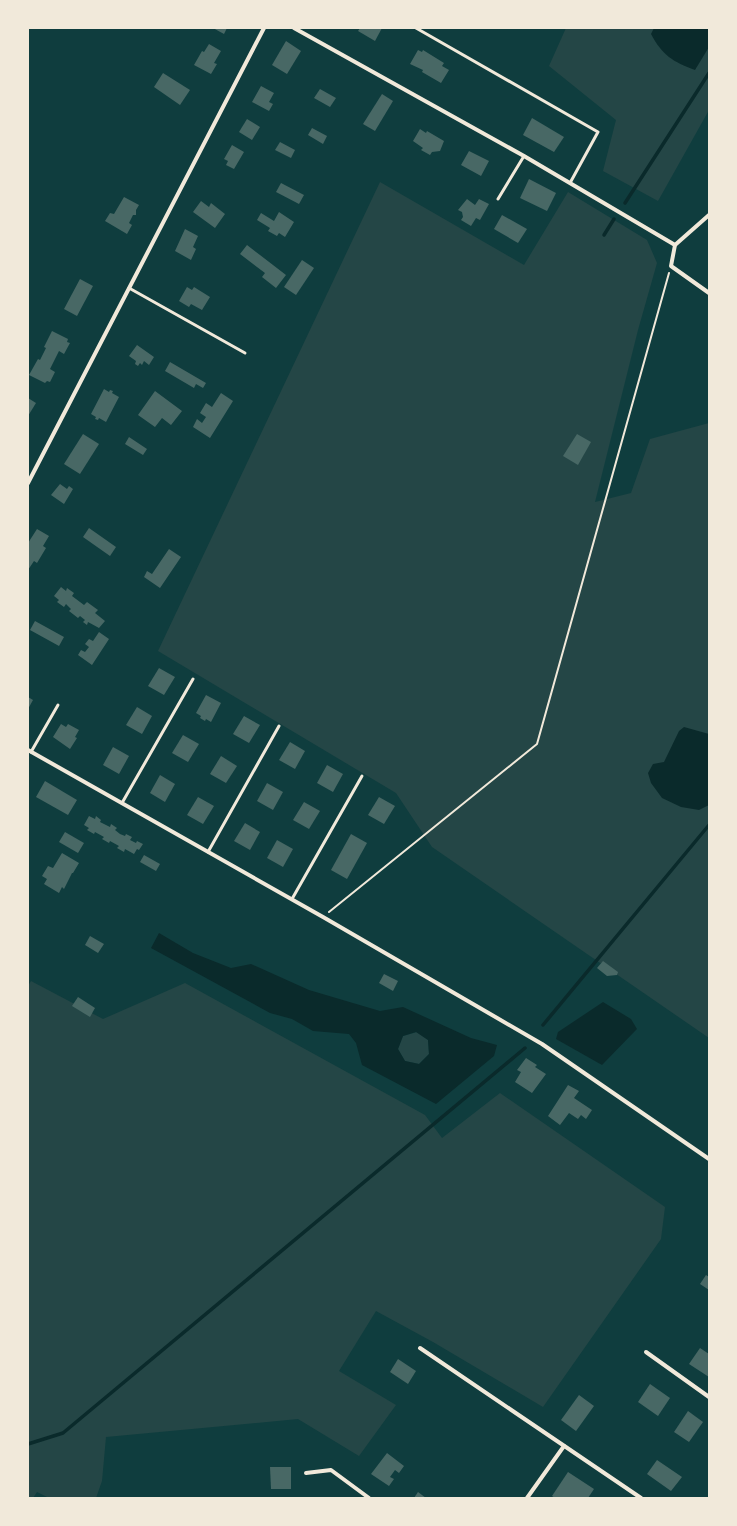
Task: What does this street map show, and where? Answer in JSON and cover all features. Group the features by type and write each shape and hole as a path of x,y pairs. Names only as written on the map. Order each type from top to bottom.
{"street":[{"path":"28,483 264,28"},
{"path":"294,28 524,156 675,245"},
{"path":"709,215 675,245 671,266 709,293"},
{"path":"30,751 292,899 542,1044 709,1159"},
{"path":"420,1348 641,1498"},
{"path":"646,1352 709,1396"},
{"path":"527,1498 564,1446"},
{"path":"306,1473 330,1470 369,1498"}],"lane":[{"path":"416,28 598,132 570,183"},
{"path":"498,200 524,156"},
{"path":"128,288 245,353"},
{"path":"122,803 193,679"},
{"path":"30,751 58,705"},
{"path":"208,852 279,726"},
{"path":"292,899 362,776"}],"path":[{"path":"323,917 537,744 671,266"}],"shaded area":[{"path":"566,28 709,28 709,110 658,201 603,171 616,120 549,66"},
{"path":"654,28 709,28 709,47 695,70 674,61 664,53 651,34"},
{"path":"380,182 524,265 568,192 647,240 657,263 638,330 595,502 631,493 650,439 709,423 709,1038 432,847 396,793 158,651"},
{"path":"684,727 709,734 709,805 699,810 681,807 662,798 651,783 648,773 653,764 664,762 679,731"},
{"path":"159,933 193,953 231,968 251,964 309,990 380,1011 403,1007 471,1038 497,1045 494,1056 436,1104 362,1065 356,1043 349,1034 313,1031 292,1019 270,1013 151,948","holes":["416,1032 428,1040 429,1054 419,1064 405,1061 398,1049 403,1036"]},
{"path":"31,981 103,1019 185,983 425,1115 442,1138 500,1093 665,1207 661,1239 543,1407 433,1342 376,1311 339,1371 396,1405 359,1456 298,1419 106,1437 102,1481 96,1498 49,1498 37,1492 33,1498 28,1498 28,986"},
{"path":"603,1002 631,1019 637,1029 602,1065 556,1039 558,1032"},
{"path":"417,1032 428,1040 429,1054 419,1064 405,1061 398,1049 403,1036"}],"building":[{"path":"213,28 227,28 224,34"},
{"path":"360,28 382,28 375,41 358,31"},
{"path":"286,41 301,51 287,74 272,65"},
{"path":"209,44 221,51 214,63 217,64 211,74 194,65 202,51 204,52"},
{"path":"418,50 422,52 423,50 444,63 442,66 449,70 441,83 422,72 423,70 410,64"},
{"path":"163,73 190,90 180,105 154,87"},
{"path":"261,86 274,93 269,102 273,104 269,111 252,102"},
{"path":"320,89 336,98 330,107 314,98"},
{"path":"382,94 393,101 375,131 363,124"},
{"path":"532,118 564,137 554,152 523,135"},
{"path":"247,119 260,127 252,140 239,132"},
{"path":"312,128 327,136 323,144 308,135"},
{"path":"420,129 426,133 427,131 444,141 440,151 432,152 430,155 421,150 423,148 413,141"},
{"path":"280,142 295,150 291,158 275,150"},
{"path":"232,145 244,152 234,169 226,165 228,161 224,159"},
{"path":"469,151 489,161 481,176 461,165"},
{"path":"529,179 556,193 547,211 520,198"},
{"path":"281,183 304,195 299,204 276,192"},
{"path":"124,197 139,205 136,210 136,215 133,215 129,223 132,225 127,234 105,221 110,213 114,214"},
{"path":"467,199 475,205 479,199 489,204 480,220 476,218 471,226 461,220 463,217 462,212 458,210"},
{"path":"201,201 209,207 211,203 225,214 215,228 193,212"},
{"path":"279,212 294,222 285,237 279,233 277,236 268,231 270,228 257,220 261,213 274,221"},
{"path":"502,215 527,229 518,243 494,229"},
{"path":"185,229 198,236 193,247 196,249 191,260 175,251"},
{"path":"247,245 286,275 276,288 262,277 265,273 240,254"},
{"path":"302,260 314,268 296,295 284,287"},
{"path":"80,279 93,286 77,316 64,309"},
{"path":"187,287 192,290 194,287 210,297 202,310 191,304 189,307 179,301"},
{"path":"52,331 68,339 67,342 70,343 64,354 59,351 50,369 55,372 50,382 47,381 45,383 29,375 38,359 40,360 46,348 44,347"},
{"path":"137,345 154,357 149,365 144,361 142,365 140,363 138,366 135,364 136,361 129,356"},
{"path":"170,362 206,383 203,388 196,384 194,388 165,371"},
{"path":"104,389 109,392 110,390 113,391 112,393 119,397 106,422 99,418 98,420 95,419 96,417 91,414"},
{"path":"155,391 182,411 171,425 162,418 155,427 138,415"},
{"path":"221,393 233,401 210,438 193,427 197,419 202,423 206,417 200,413 206,403 212,407"},
{"path":"28,398 36,403 28,416"},
{"path":"83,434 99,444 80,474 64,464"},
{"path":"577,434 591,442 578,465 563,456"},
{"path":"129,437 147,449 143,455 125,444"},
{"path":"60,484 67,489 69,486 73,489 64,504 51,495"},
{"path":"89,528 116,547 110,556 83,537"},
{"path":"37,529 49,536 43,546 46,548 37,563 34,561 28,570 28,543"},
{"path":"169,549 181,557 160,588 144,577 147,571 152,574"},
{"path":"61,587 66,591 67,588 74,593 72,596 84,605 87,602 98,610 95,613 105,621 99,628 88,622 87,625 83,622 85,620 80,616 78,618 69,611 71,609 66,604 64,607 57,602 59,600 54,596"},
{"path":"35,621 64,637 59,646 30,630"},
{"path":"99,632 109,639 92,665 78,655 81,650 85,652 89,647 85,644 89,639 93,641"},
{"path":"159,668 175,677 164,695 148,686"},
{"path":"206,695 221,703 211,722 200,718 201,716 196,713"},
{"path":"28,697 33,700 28,709"},
{"path":"137,707 152,716 142,734 126,725"},
{"path":"244,716 260,725 249,743 233,734"},
{"path":"61,724 66,727 68,724 79,730 75,737 77,738 70,749 53,737"},
{"path":"183,735 199,744 188,762 172,753"},
{"path":"290,742 305,751 295,769 279,760"},
{"path":"113,747 129,756 119,774 103,765"},
{"path":"221,756 237,766 226,783 210,774"},
{"path":"327,765 343,774 333,792 317,783"},
{"path":"160,775 175,784 165,802 150,793"},
{"path":"45,781 77,800 68,815 36,797"},
{"path":"267,783 283,792 273,810 257,801"},
{"path":"198,797 214,806 203,824 187,815"},
{"path":"379,797 395,806 384,824 368,815"},
{"path":"304,802 320,811 309,829 293,820"},
{"path":"89,816 95,819 96,816 101,820 100,822 110,827 111,824 117,828 115,830 120,834 125,836 126,834 132,837 130,840 143,844 134,854 125,849 124,852 117,848 119,846 102,839 104,837 87,830 89,828 84,825"},
{"path":"245,823 260,832 250,850 234,841"},
{"path":"65,832 84,843 78,853 59,842"},
{"path":"351,834 367,843 347,879 331,870"},
{"path":"277,840 293,849 283,867 267,858"},
{"path":"62,853 79,863 64,889 62,887 59,893 44,884 47,879 42,876 48,866 53,868"},
{"path":"144,855 160,864 156,871 140,862"},
{"path":"90,936 104,944 98,953 85,945"},
{"path":"603,961 618,972 617,975 607,976 597,968"},
{"path":"384,974 398,981 393,991 379,983"},
{"path":"78,997 95,1008 90,1017 72,1006"},
{"path":"526,1058 537,1065 535,1067 546,1074 532,1093 515,1082 521,1072 517,1070"},
{"path":"568,1085 579,1091 574,1098 592,1110 586,1119 581,1115 578,1119 569,1113 560,1125 548,1116"},
{"path":"706,1275 709,1277 709,1290 700,1284"},
{"path":"700,1348 709,1354 709,1377 689,1364"},
{"path":"398,1359 416,1371 408,1384 390,1372"},
{"path":"650,1384 670,1398 658,1416 638,1402"},
{"path":"579,1395 594,1406 576,1431 561,1420"},
{"path":"688,1411 703,1422 689,1442 674,1432"},
{"path":"387,1453 404,1466 399,1473 395,1470 390,1477 394,1479 389,1486 371,1474"},
{"path":"657,1460 682,1477 671,1491 647,1474"},
{"path":"270,1467 291,1467 291,1489 271,1489"},
{"path":"568,1472 594,1489 588,1498 555,1498 552,1496"},
{"path":"418,1492 426,1498 414,1498"}],"waterway":[{"path":"625,203 709,73"},
{"path":"604,235 614,219"},
{"path":"543,1025 709,825"},
{"path":"28,1444 63,1433 525,1048"}]}
